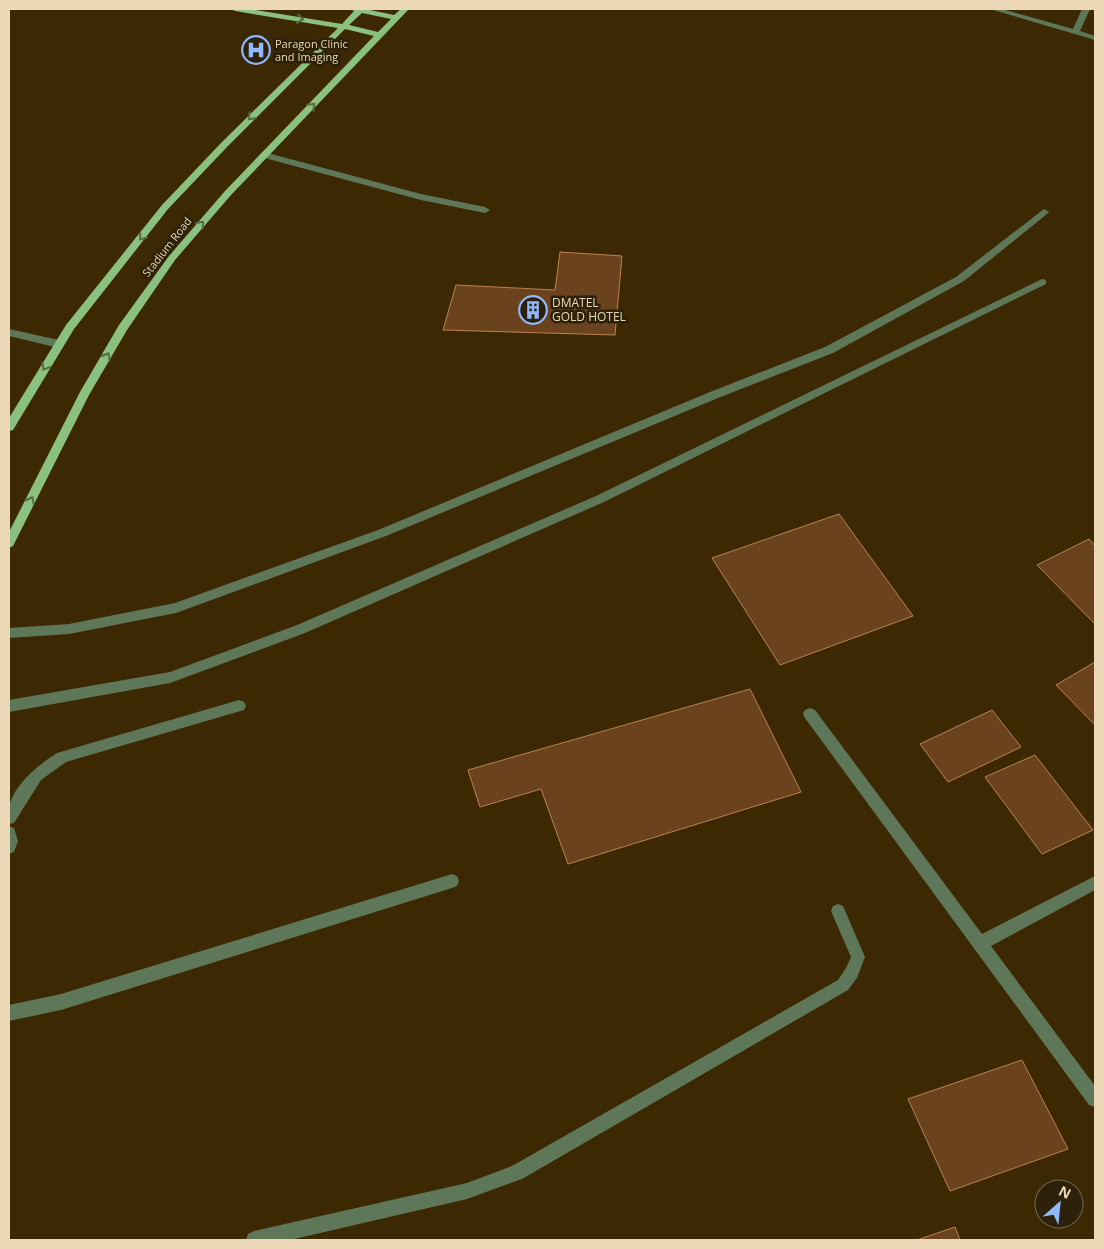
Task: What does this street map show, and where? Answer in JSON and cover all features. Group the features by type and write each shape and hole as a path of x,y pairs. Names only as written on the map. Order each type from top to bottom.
{"main road":[{"path":"235,9 342,26 380,35"},
{"path":"358,9 396,18"},
{"name":"Stadium Road","path":"9,427 70,326 165,207 358,9"},
{"name":"Stadium Road","path":"9,543 84,395 122,328 172,258 228,193 405,9"}],"street":[{"path":"994,9 1095,38"},
{"path":"1076,32 1086,9"},
{"path":"264,155 421,197 485,210"},
{"path":"9,633 69,629 176,608 382,533 714,395 830,350 960,279 1044,212"},
{"path":"9,706 170,677 301,629 600,499 1042,282"},
{"path":"9,332 59,344"},
{"path":"9,818 30,780 45,766 62,757 239,706"},
{"path":"810,714 1095,1099"},
{"path":"9,833 11,841 9,847"},
{"path":"9,1014 61,1002 452,880"},
{"path":"979,944 1095,883"},
{"path":"254,1240 467,1191 516,1174 843,984 852,972 858,957 838,911"}],"building":[{"name":"DMATEL GOLD HOTEL","path":"560,252 622,256 615,335 443,330 456,285 555,290"},
{"path":"839,514 913,616 780,665 712,558"},
{"path":"1089,539 1095,546 1095,624 1037,565"},
{"path":"1095,662 1095,725 1056,685"},
{"path":"750,689 801,792 568,864 541,789 480,807 468,770"},
{"path":"992,710 1021,747 948,782 920,744"},
{"path":"1035,755 1093,830 1042,854 985,777"},
{"path":"1022,1060 1068,1149 950,1191 908,1099"},
{"path":"955,1227 960,1240 917,1240"}],"place":[{"name":"Paragon Clinic and Imaging","path":"256,50"},
{"name":"DMATEL GOLD HOTEL","path":"533,310"}]}
